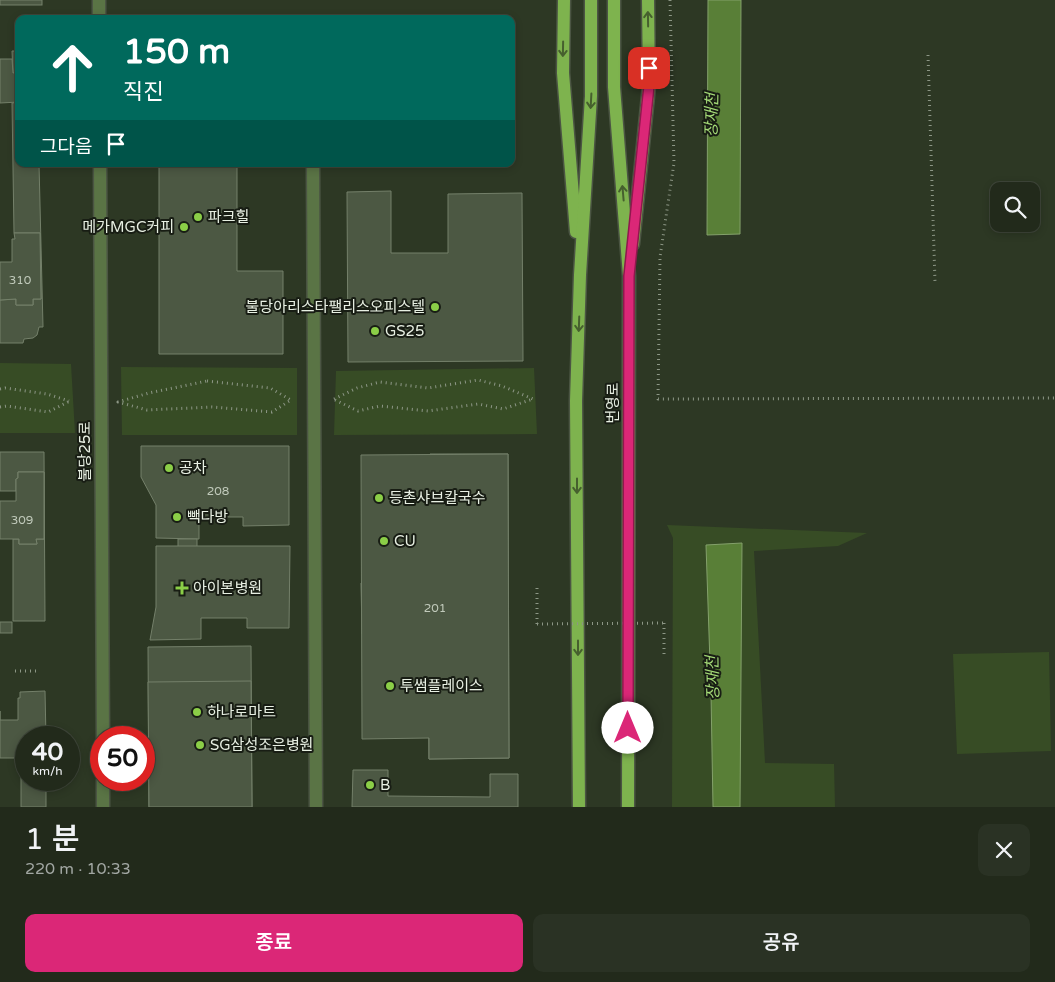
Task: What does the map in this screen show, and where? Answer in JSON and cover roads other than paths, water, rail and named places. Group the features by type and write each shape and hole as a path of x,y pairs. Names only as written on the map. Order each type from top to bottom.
{"main road":[{"path":"564,0 563,73 580,275"},
{"path":"578,807 576,401 580,275 591,96 592,0"},
{"name":"번영로","path":"614,0 614,87 629,276 628,807"},
{"path":"629,276 649,86 648,0"}],"street":[{"path":"99,0 99,15"},
{"name":"불당25로","path":"100,167 103,726"},
{"path":"313,167 316,807"},
{"path":"103,791 103,807"}],"water":[{"name":"장재천","path":"708,0 741,0 740,234 707,235"},
{"name":"장재천","path":"742,543 740,807 713,807 706,545"}],"place":[{"name":"파크힐","path":"198,217"},
{"name":"메가MGC커피","path":"184,227"},
{"name":"불당아리스타팰리스오피스텔","path":"435,307"},
{"name":"GS25","path":"375,331"},
{"name":"공차","path":"169,468"},
{"name":"등촌샤브칼국수","path":"379,498"},
{"name":"빽다방","path":"177,517"},
{"name":"CU","path":"384,541"},
{"name":"아이본병원","path":"182,588"},
{"name":"투썸플레이스","path":"390,686"},
{"name":"하나로마트","path":"197,712"},
{"name":"SG삼성조은병원","path":"200,745"},
{"name":"B","path":"370,785"}]}
